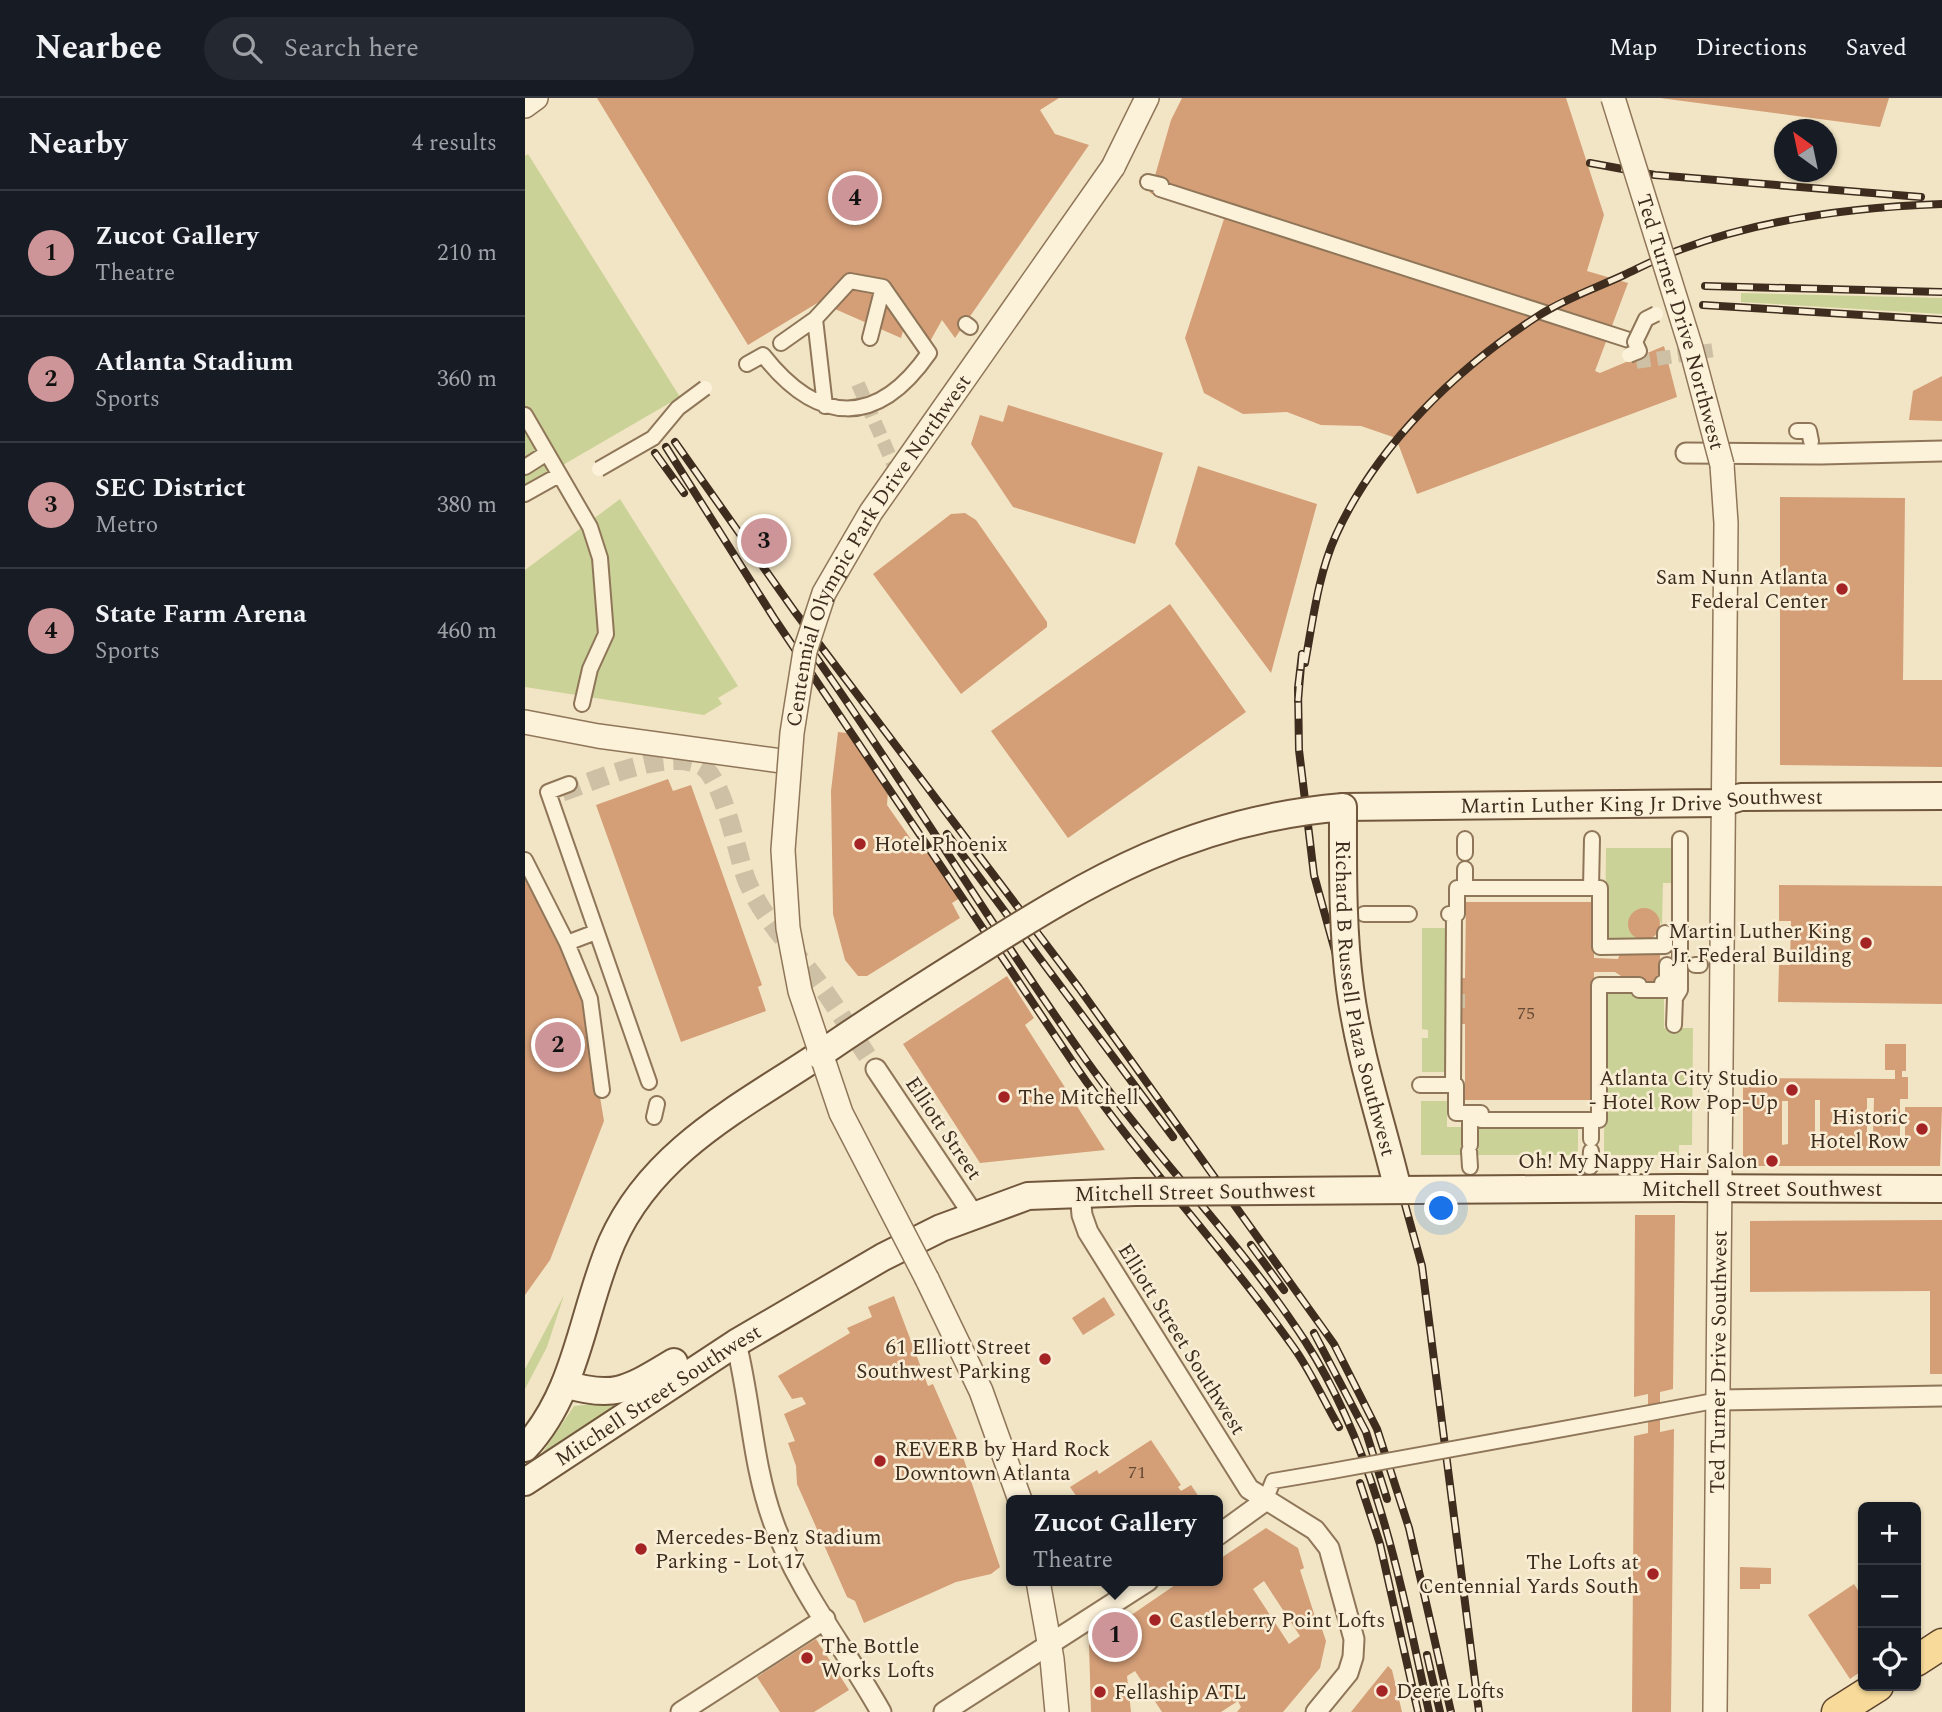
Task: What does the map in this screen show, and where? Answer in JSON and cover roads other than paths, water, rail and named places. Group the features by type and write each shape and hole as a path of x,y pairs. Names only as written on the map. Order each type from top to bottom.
{"main road":[{"name":"Martin Luther King Jr Drive Southwest","path":"565,1384 613,1241 646,1187 664,1165 718,1120 819,1055 1097,878 1159,849 1232,825 1296,811 1343,807 1721,803 1741,797 1942,796"},
{"name":"Richard B Russell Plaza Southwest","path":"1343,807 1344,925 1350,988 1360,1044 1398,1190"},
{"name":"Mitchell Street Southwest","path":"525,1482 736,1342 883,1257 973,1214 1028,1196 1135,1192 1942,1189"},
{"path":"525,1448 543,1426 565,1384 592,1392 618,1391 633,1386 705,1343 736,1342"},
{"path":"1921,1658 1942,1644"},
{"path":"1837,1712 1870,1691"}],"street":[{"path":"525,106 536,98"},
{"name":"Centennial Olympic Park Drive Northwest","path":"1018,1495 981,1391 927,1279 841,1113 819,1055 800,991 789,929 783,850 789,762 805,651 824,593 844,554 889,485 1096,195 1147,98"},
{"name":"Ted Turner Drive Northwest","path":"1613,98 1691,348 1722,465 1726,523 1721,803"},
{"path":"1149,182 1161,185 1160,189 1632,349 1646,319 1656,314"},
{"path":"747,363 763,355 799,394 825,406 858,408 880,401 911,379 929,353 883,287 850,281 815,319 781,343"},
{"path":"870,338 883,287"},
{"path":"815,319 825,406"},
{"path":"599,469 653,438 678,408 705,388"},
{"path":"525,415 590,527 600,558 606,634 590,669 582,704"},
{"path":"1797,431 1809,430 1811,441"},
{"path":"1686,453 1942,451"},
{"path":"547,453 525,469 530,491 559,475"},
{"path":"525,722 598,736 789,762"},
{"path":"569,784 548,792 649,1082"},
{"name":"Ted Turner Drive Southwest","path":"1715,1712 1721,1188 1721,803"},
{"path":"1591,888 1592,839"},
{"path":"1674,1024 1675,998 1671,990 1678,965 1672,944 1673,885 1680,839"},
{"path":"525,860 567,943 590,999 602,1090"},
{"path":"1465,869 1465,888"},
{"path":"1453,1085 1455,1001 1451,914 1457,914 1457,888 1600,888 1600,947 1672,944"},
{"path":"1364,914 1409,914"},
{"path":"567,943 596,932"},
{"path":"1420,1085 1456,1085 1456,1113 1481,1114 1481,1120 1598,1121 1599,985 1639,985 1639,990 1671,990"},
{"name":"Elliott Street","path":"876,1069 973,1214"},
{"path":"1470,1113 1470,1167"},
{"path":"1590,1167 1591,1120"},
{"name":"Elliott Street Southwest","path":"1080,1193 1082,1215 1088,1232 1249,1489 1265,1501 1296,1517 1324,1539 1329,1548 1354,1639 1353,1657 1348,1673 1316,1712"},
{"path":"736,1342 755,1456 774,1523 791,1561 881,1712"},
{"path":"1223,1531 1265,1501 1273,1481 1719,1400 1942,1396"},
{"path":"1039,1586 1050,1644 1057,1712"},
{"path":"944,1712 1140,1586"},
{"path":"681,1712 825,1619"}],"tunnel":[{"path":"1626,349 1630,347 1636,362 1714,350"},
{"path":"858,384 895,468"},
{"path":"562,792 650,763 686,761 700,765 708,772 722,800 754,896 827,995 876,1069"},
{"path":"1458,1001 1465,1001"}],"railway":[{"path":"1590,163 1655,175 1921,197"},
{"path":"1305,663 1325,566 1336,535 1353,502 1373,470 1422,412 1449,385 1507,337 1569,299 1667,255 1713,239 1810,216 1942,204"},
{"path":"1705,286 1942,292"},
{"path":"1703,305 1942,320"},
{"path":"675,442 795,612 1079,988 1334,1344 1377,1429 1409,1528 1451,1712"},
{"path":"666,447 774,618 1074,1064 1127,1136 1268,1312 1300,1357 1339,1427"},
{"path":"655,453 684,493"},
{"path":"811,650 1086,1060 1140,1131 1253,1269 1305,1341 1351,1428 1368,1474 1396,1568 1429,1712"},
{"path":"1298,701 1302,654 1298,688 1299,750 1314,875 1422,1266 1479,1712"},
{"path":"947,834 1173,1137"},
{"path":"1251,1245 1284,1290"},
{"path":"1314,1333 1366,1432 1387,1499"},
{"path":"1360,1483 1380,1544 1418,1712"},
{"path":"1427,1655 1440,1712"}],"place":[{"name":"State Farm Arena","path":"855,198"},
{"name":"SEC District","path":"764,541"},
{"name":"Sam Nunn Atlanta Federal Center","path":"1842,589"},
{"name":"Hotel Phoenix","path":"860,844"},
{"name":"Martin Luther King Jr. Federal Building","path":"1866,943"},
{"name":"Atlanta Stadium","path":"558,1045"},
{"name":"Atlanta City Studio - Hotel Row Pop-Up","path":"1792,1090"},
{"name":"The Mitchell","path":"1004,1097"},
{"name":"Historic Hotel Row","path":"1922,1129"},
{"name":"Oh! My Nappy Hair Salon","path":"1772,1161"},
{"name":"61 Elliott Street Southwest Parking","path":"1045,1359"},
{"name":"REVERB by Hard Rock Downtown Atlanta","path":"880,1461"},
{"name":"Mercedes-Benz Stadium Parking - Lot 17","path":"641,1549"},
{"name":"The Lofts at Centennial Yards South","path":"1653,1574"},
{"name":"Castleberry Point Lofts","path":"1155,1620"},
{"name":"Zucot Gallery","path":"1115,1635"},
{"name":"The Bottle Works Lofts","path":"807,1658"},
{"name":"Deere Lofts","path":"1382,1691"},
{"name":"Fellaship ATL","path":"1100,1692"}]}
